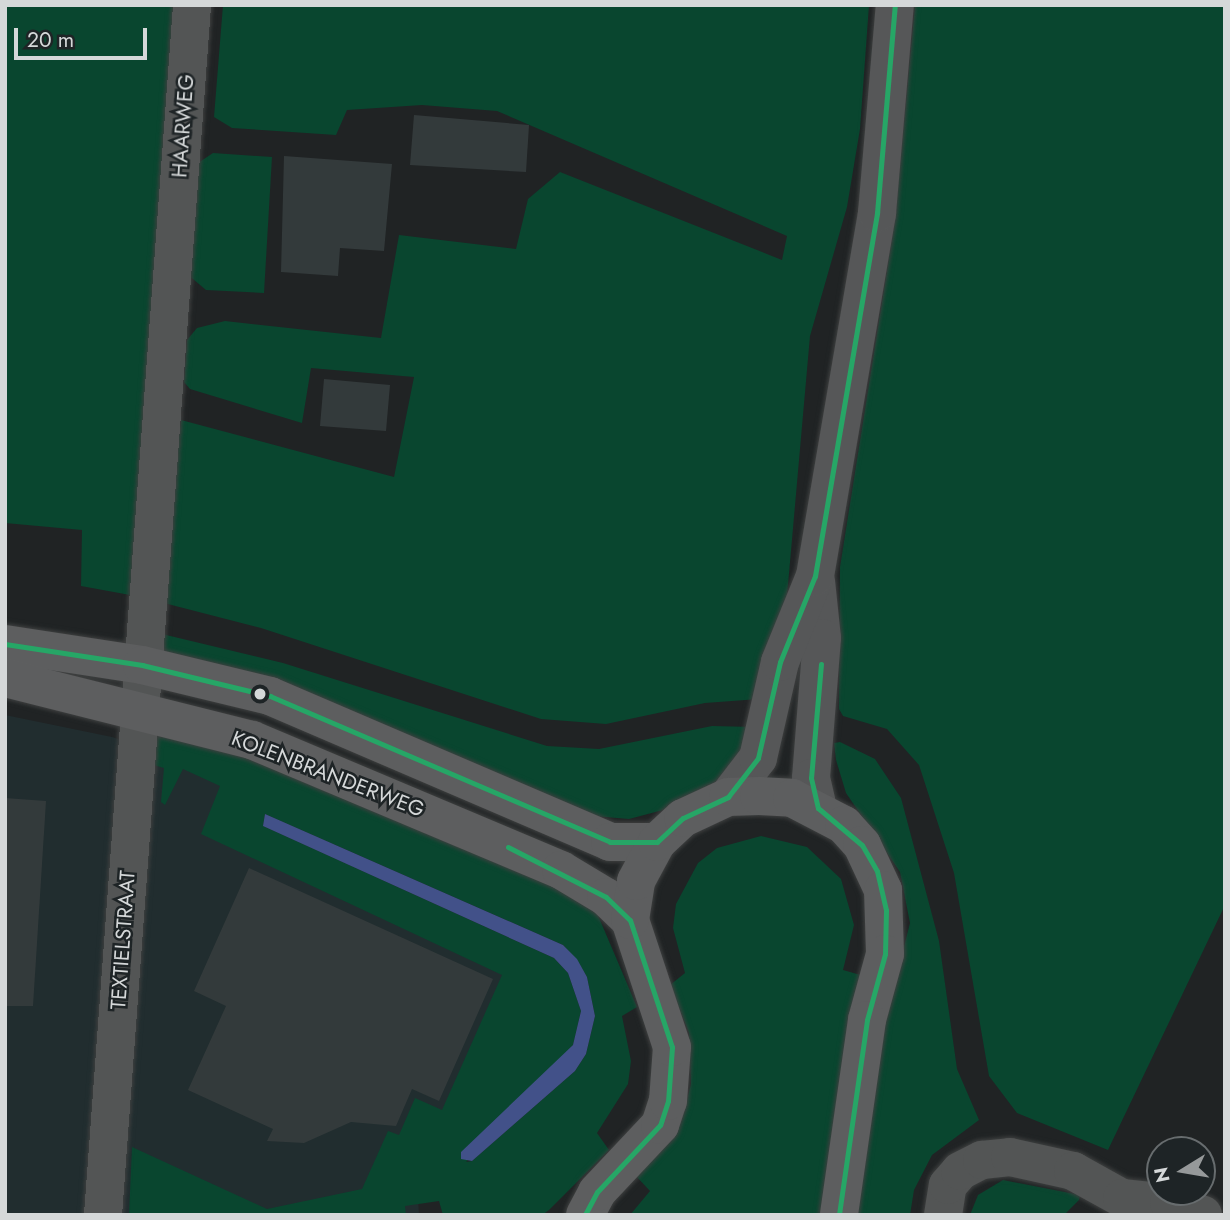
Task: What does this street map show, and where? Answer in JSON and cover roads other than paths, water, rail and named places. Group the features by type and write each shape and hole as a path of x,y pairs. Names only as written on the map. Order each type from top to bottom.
{"main road":[{"path":"728,797 758,758 780,662 815,576 877,213 895,5"},
{"path":"815,576 822,638 811,778 818,808"},
{"name":"KOLENBRANDERWEG","path":"5,644 142,665 270,696 610,842 657,842"},
{"name":"KOLENBRANDERWEG","path":"5,678 139,715 252,740 561,870 606,897 630,920"},
{"path":"585,1215 597,1192 660,1125 668,1101 672,1047 630,920 636,881 657,842 683,818 728,797 792,798 818,808 862,845 877,870 886,910 885,954 867,1020 839,1215"}],"street":[{"name":"HAARWEG","path":"142,665 192,5"},
{"name":"TEXTIELSTRAAT","path":"103,1215 142,665"},
{"path":"943,1215 948,1185 960,1171 982,1160 1010,1157 1050,1162 1116,1207 1169,1203 1203,1215"}],"water":[{"path":"265,814 563,945 577,959 587,977 595,1016 586,1054 575,1071 472,1161 461,1159 461,1152 573,1045 581,1011 568,973 554,958 263,826"}]}
